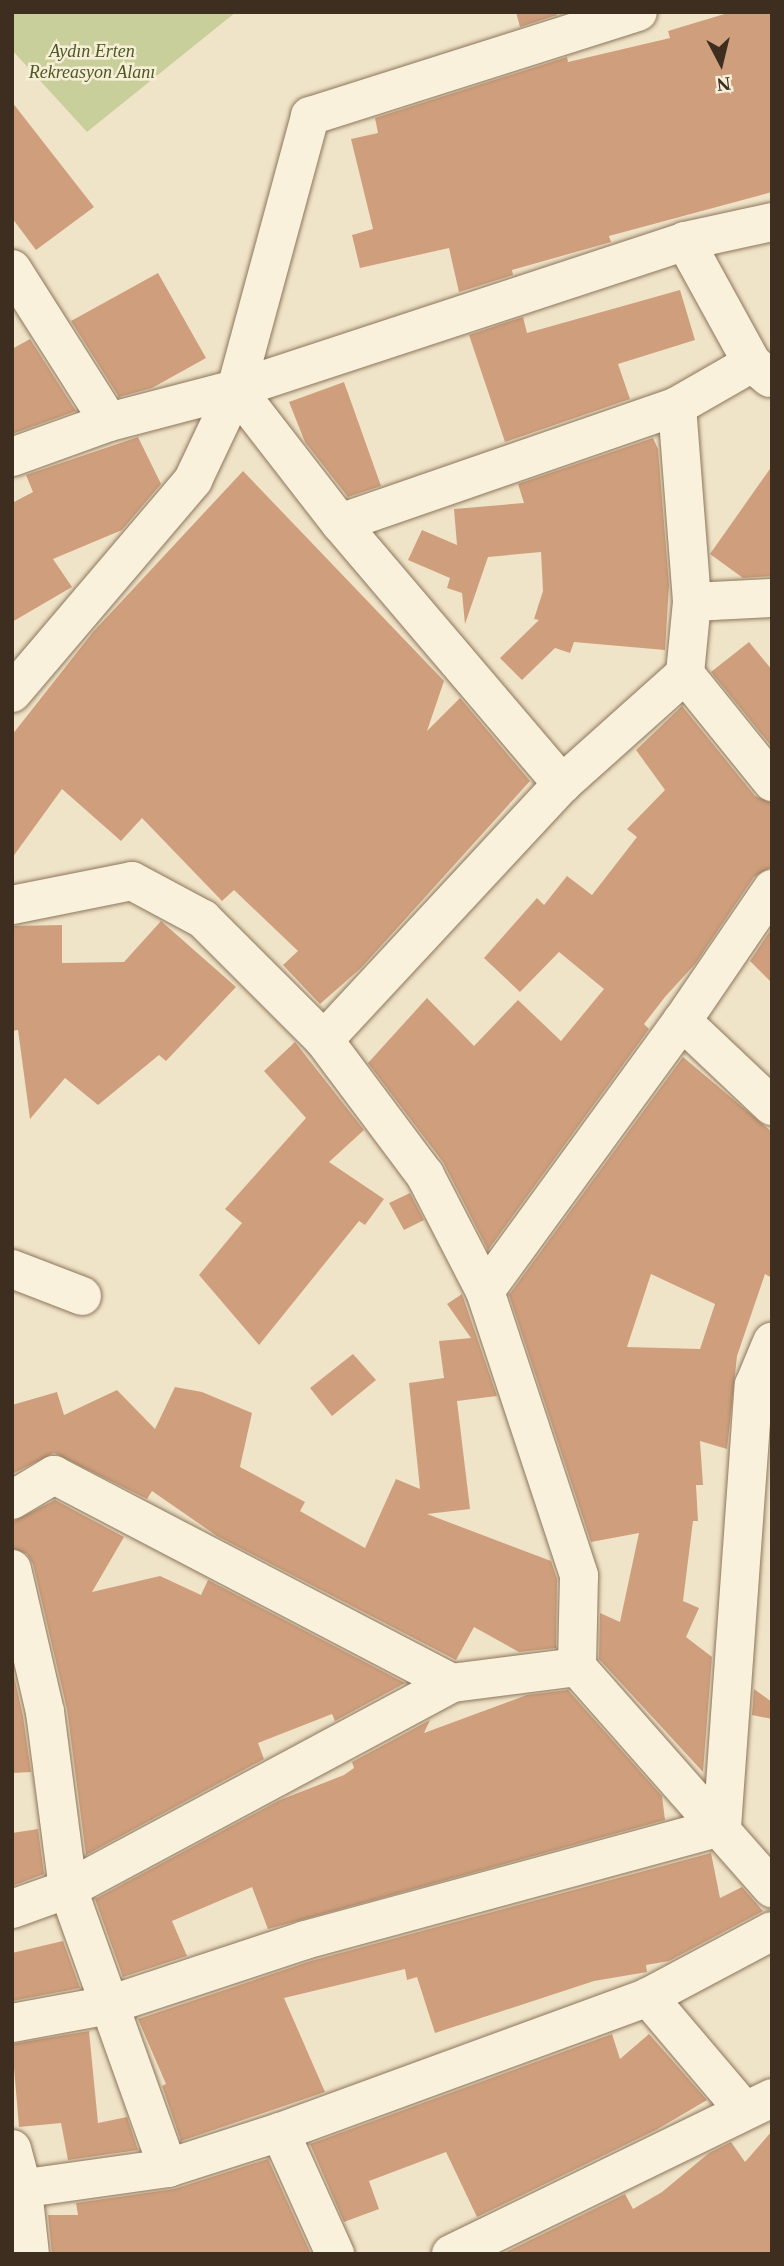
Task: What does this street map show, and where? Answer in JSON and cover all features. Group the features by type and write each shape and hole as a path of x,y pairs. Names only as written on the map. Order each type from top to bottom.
{"street":[{"path":"14,685 193,480 236,389 310,116 638,12"},
{"path":"12,457 109,422 236,389 685,241 772,222"},
{"path":"340,523 677,406 762,371 685,241"},
{"path":"12,268 109,422"},
{"path":"236,389 340,523 562,784"},
{"path":"324,1040 562,784 685,674 692,602 677,406"},
{"path":"692,602 772,598"},
{"path":"685,674 772,782"},
{"path":"12,905 132,881 204,919 324,1040 425,1175 485,1291 579,1576 577,1667 722,1827 772,1888"},
{"path":"485,1291 682,1021 772,889"},
{"path":"682,1021 772,1105"},
{"path":"12,1269 82,1296"},
{"path":"722,1827 754,1385 772,1342"},
{"path":"12,1500 54,1475 452,1683"},
{"path":"12,1569 28,1713 68,1889 168,2168"},
{"path":"12,1909 68,1889 452,1683 577,1667"},
{"path":"12,2023 109,2005 305,1940 722,1827"},
{"path":"18,2190 168,2168 281,2132 648,1997 772,1931"},
{"path":"451,2254 758,2104 648,1997"},
{"path":"281,2132 335,2254"},
{"path":"12,2149 30,2254"}],"green space":[{"name":"Aydın Erten Rekreasyon Alanı","path":"12,12 236,12 87,132 12,50"}],"building":[{"path":"516,12 556,12 557,15 520,27"},
{"path":"731,12 772,12 772,192 609,236 611,242 512,270 513,275 459,292 449,248 360,268 352,235 373,229 351,139 378,133 375,118 567,57 568,62 670,38 668,31"},
{"path":"12,102 94,207 36,250 12,218"},
{"path":"158,273 206,358 152,388 119,397 71,321"},
{"path":"680,290 695,340 618,364 630,399 505,442 469,335 523,317 527,333"},
{"path":"30,339 76,411 12,434 12,349"},
{"path":"344,382 381,486 348,497 305,442 289,402"},
{"path":"138,437 161,484 122,530 53,559 72,587 12,622 12,503 33,492 26,475"},
{"path":"653,438 658,449 669,585 665,650 574,642 570,653 555,648 522,680 500,658 539,620 534,619 543,591 541,552 488,557 465,624 462,593 447,588 450,578 408,560 422,530 457,545 454,509 524,503 518,484"},
{"path":"772,466 772,576 743,578 710,554"},
{"path":"243,471 444,681 427,731 460,698 530,781 361,968 320,1004 283,965 298,951 234,890 222,901 142,818 121,841 62,789 12,858 12,735 93,632"},
{"path":"749,642 772,670 772,747 711,672"},
{"path":"682,706 755,796 772,803 772,867 754,877 695,964 644,1024 649,1029 488,1250 443,1162 368,1063 427,998 474,1046 518,1000 561,1041 604,989 559,952 520,992 484,958 537,898 544,905 567,876 592,895 637,837 627,829 665,790 636,750"},
{"path":"161,921 236,987 166,1061 159,1055 98,1105 65,1078 30,1119 18,1030 12,1031 12,926 62,925 62,963 124,962"},
{"path":"772,928 772,983 750,961"},
{"path":"295,1042 364,1130 329,1162 384,1199 365,1225 359,1221 259,1345 199,1275 242,1223 225,1209 306,1118 264,1071"},
{"path":"683,1057 772,1132 772,1278 765,1274 737,1356 727,1449 700,1441 703,1485 696,1485 698,1521 693,1521 683,1601 699,1608 686,1637 712,1657 703,1772 599,1659 600,1613 620,1622 639,1533 591,1542 509,1295","holes":["651,1274 715,1304 700,1349 627,1347"]},
{"path":"410,1193 424,1220 404,1230 389,1203"},
{"path":"462,1294 497,1396 457,1401 470,1509 427,1514 551,1561 557,1579 556,1648 519,1652 474,1627 456,1660 217,1536 152,1491 147,1499 54,1453 12,1474 12,1405 57,1392 64,1415 117,1390 155,1429 175,1387 202,1392 252,1413 240,1467 305,1502 300,1511 365,1548 396,1479 420,1489 409,1383 444,1378 439,1341 471,1338 447,1304"},
{"path":"353,1354 376,1380 332,1416 310,1388"},
{"path":"55,1500 124,1537 92,1592 160,1576 201,1595 208,1580 405,1683 335,1721 332,1714 258,1743 264,1759 86,1855 67,1709 33,1564 27,1554 12,1548 12,1522"},
{"path":"12,1667 23,1716 31,1772 12,1773"},
{"path":"754,1689 772,1702 772,1719 752,1715"},
{"path":"568,1690 662,1796 665,1820 268,1929 252,1887 172,1921 187,1956 123,1977 95,1899 280,1800 344,1775 354,1768 352,1762 430,1720 424,1733 527,1695"},
{"path":"38,1829 44,1874 12,1886 12,1833"},
{"path":"711,1853 720,1898 742,1887 763,1911 669,1961 646,1965 647,1972 594,1981 435,2033 417,1977 407,1980 405,1969 284,1998 325,2092 181,2141 162,2086 166,2084 138,2019 311,1961"},
{"path":"63,1941 80,1988 12,2001 12,1953"},
{"path":"89,2031 98,2123 127,2117 138,2150 68,2160 61,2123 19,2127 12,2044"},
{"path":"612,2034 620,2059 649,2034 707,2100 656,2130 477,2217 446,2152 369,2181 379,2209 344,2222 310,2144"},
{"path":"772,2131 772,2254 502,2254 625,2194 633,2209 662,2192 709,2153 731,2142 745,2162"},
{"path":"268,2159 311,2254 52,2254 48,2215 78,2215 76,2203 174,2189"}]}
